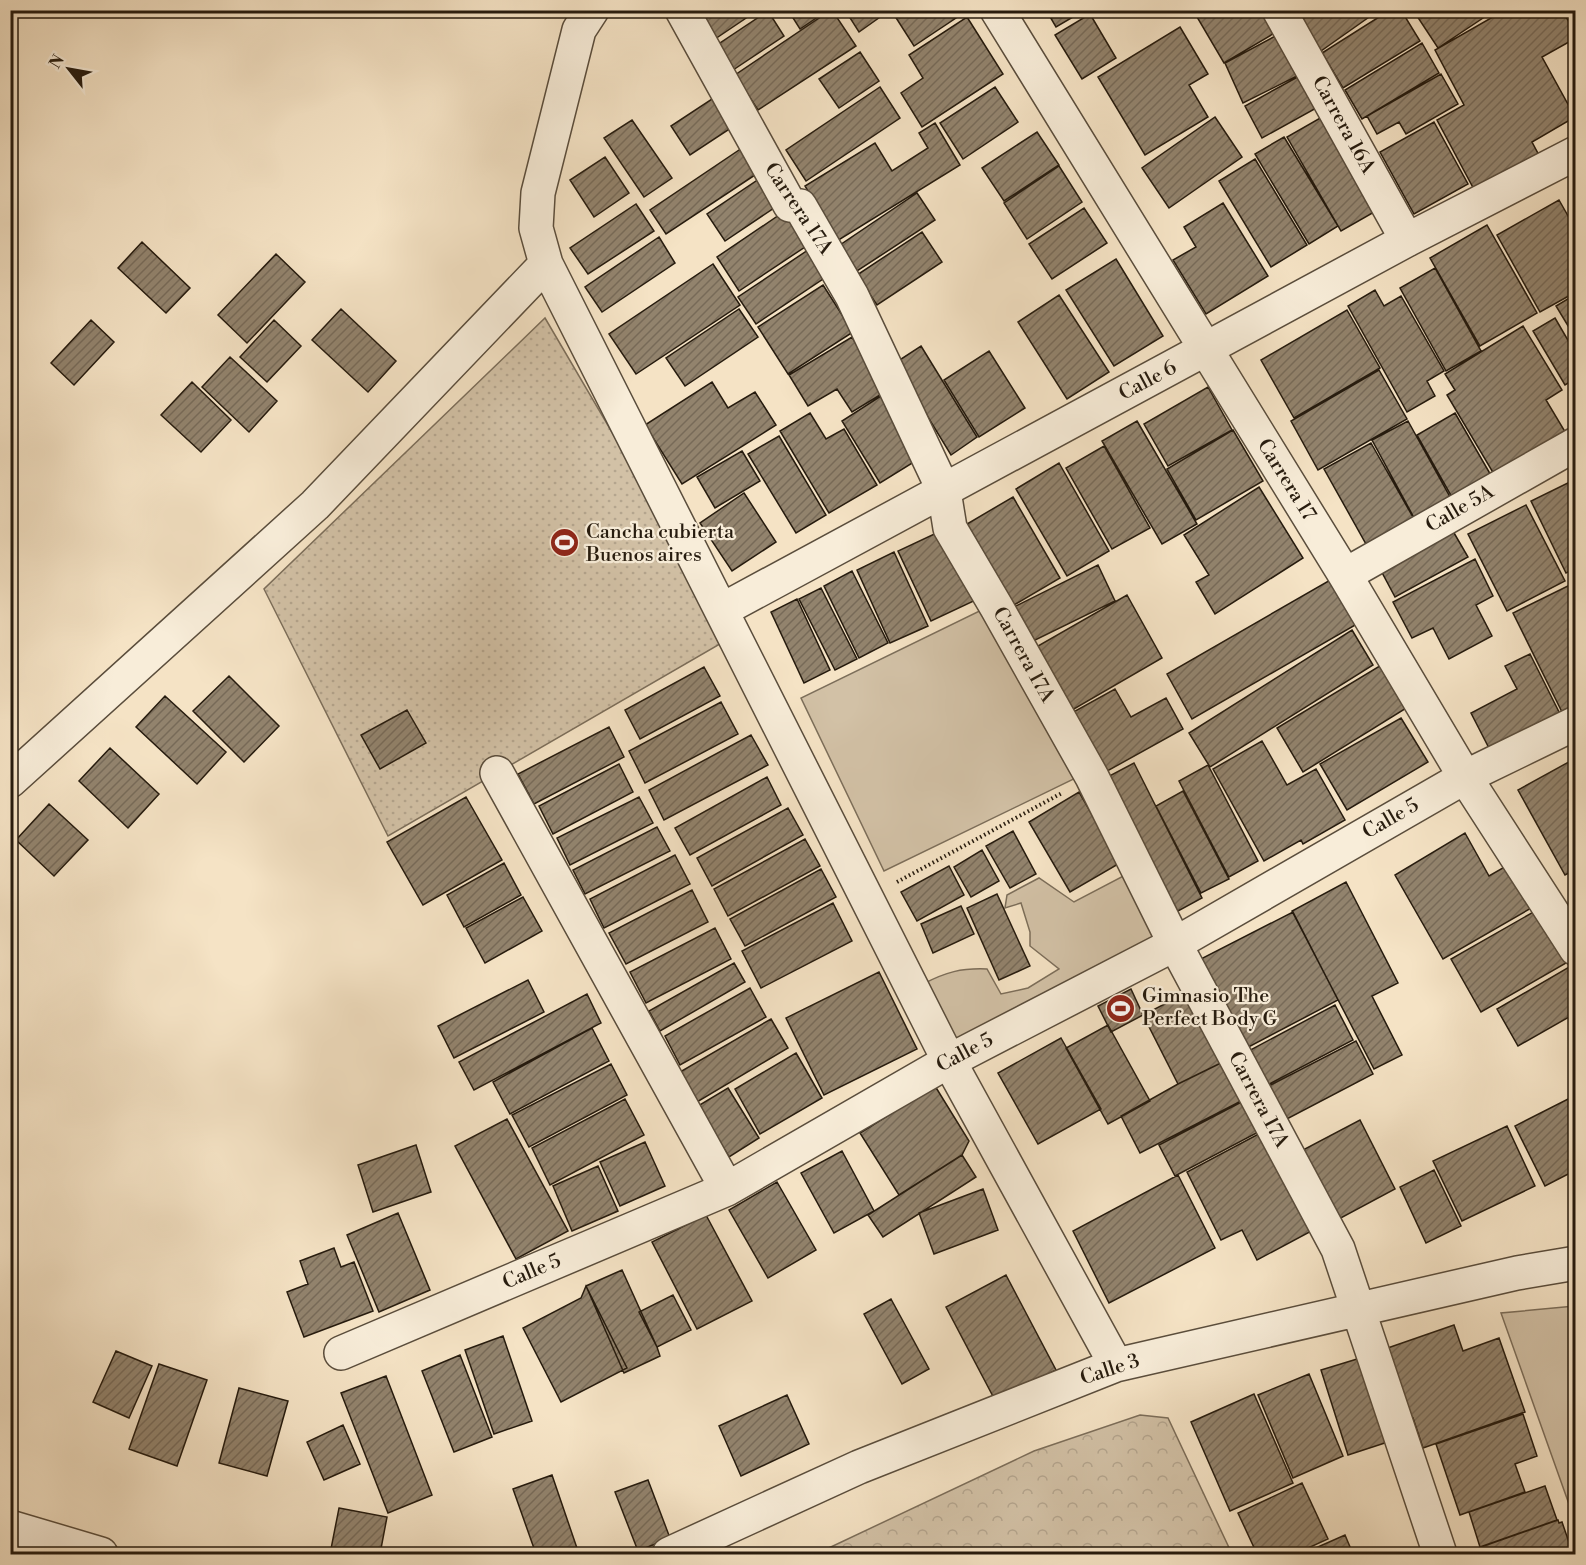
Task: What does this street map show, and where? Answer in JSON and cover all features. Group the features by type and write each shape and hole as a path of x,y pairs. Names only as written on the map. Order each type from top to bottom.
{"street":[{"path":"592,10 579,30 538,193 536,228 546,264 949,1061 1116,1365"},
{"name":"Carrera 17A","path":"682,10 790,205 800,206 852,296 944,491 950,528 1092,777 1176,944 1338,1249 1440,1554"},
{"name":"Carrera 17","path":"998,10 1345,575 1465,777 1575,949"},
{"name":"Carrera 16A","path":"1279,10 1407,240"},
{"name":"Calle 6","path":"722,610 1407,240 1575,153"},
{"path":"10,781 315,505 546,264"},
{"name":"Calle 5A","path":"1345,575 1575,444"},
{"name":"Calle 5","path":"341,1353 727,1190 949,1061 1176,944 1465,777 1575,723"},
{"path":"496,773 727,1190"},
{"name":"Calle 3","path":"669,1554 859,1467 1116,1365 1359,1309 1575,1263"},
{"path":"10,1527 101,1554"}],"path":[{"path":"867,898 1092,777"}],"green space":[{"path":"545,318 732,637 388,836 264,589"},
{"path":"1000,601 1084,774 884,871 801,698"},
{"path":"1131,872 1164,938 955,1047 923,984 954,972 987,969 1001,994 1028,988 1059,969 1030,946 1030,932 1021,903 1005,908 1007,895 1039,878 1074,902"},
{"path":"1576,1306 1575,1521 1501,1313"},
{"path":"1140,1415 1168,1418 1232,1554 816,1554 1034,1451"}],"building":[{"path":"702,10 758,10 715,39 698,13"},
{"path":"788,10 828,10 800,29"},
{"path":"831,10 856,46 758,110 735,75"},
{"path":"845,10 890,10 859,32"},
{"path":"896,10 968,10 914,46 893,13"},
{"path":"1046,10 1085,10 1056,27"},
{"path":"1208,10 1272,10 1283,28 1224,63 1197,17"},
{"path":"1297,10 1379,10 1321,51 1294,13"},
{"path":"1390,10 1401,10 1420,41 1343,88 1322,53"},
{"path":"1413,10 1495,10 1438,48"},
{"path":"1505,10 1562,10 1576,38 1542,57 1575,117 1532,142 1541,159 1477,195 1437,120 1464,105 1435,50"},
{"path":"768,11 784,36 733,70 717,45"},
{"path":"1090,14 1116,58 1082,79 1055,35"},
{"path":"967,17 1003,74 922,127 901,93 923,78 909,55"},
{"path":"1180,27 1208,74 1189,85 1208,117 1145,155 1098,77"},
{"path":"1283,32 1303,73 1243,103 1225,63"},
{"path":"1422,43 1439,73 1362,119 1345,90"},
{"path":"860,52 879,81 839,108 819,79"},
{"path":"1303,74 1320,106 1262,138 1245,106"},
{"path":"1441,74 1458,104 1406,134 1399,122 1377,134 1367,116"},
{"path":"880,87 900,118 806,181 786,150"},
{"path":"995,87 1018,122 963,159 940,123"},
{"path":"715,97 734,126 690,155 671,126"},
{"path":"1329,113 1383,207 1341,231 1287,137"},
{"path":"1215,117 1242,157 1169,208 1142,168"},
{"path":"632,120 672,178 644,197 604,138"},
{"path":"1434,122 1468,184 1414,214 1380,152"},
{"path":"935,123 960,165 837,241 805,186 875,143 892,171 928,148 919,133"},
{"path":"1037,132 1059,165 1004,201 982,168"},
{"path":"1284,137 1338,226 1309,244 1255,154"},
{"path":"748,144 764,169 666,234 650,210"},
{"path":"605,157 629,193 594,217 570,180"},
{"path":"1255,159 1307,245 1271,267 1219,181"},
{"path":"1059,166 1082,202 1027,239 1004,203"},
{"path":"765,175 783,202 725,241 707,214"},
{"path":"917,193 935,220 857,271 840,245"},
{"path":"1559,200 1576,230 1576,292 1540,312 1497,235"},
{"path":"1223,203 1268,276 1206,314 1173,260 1196,247 1184,227"},
{"path":"636,204 654,231 588,274 570,248"},
{"path":"1084,208 1107,243 1052,279 1029,244"},
{"path":"785,211 808,245 739,291 717,257"},
{"path":"1487,225 1537,313 1480,346 1430,258"},
{"path":"922,232 942,262 877,305 857,275"},
{"path":"659,237 675,263 602,312 585,287"},
{"path":"142,242 190,288 166,313 118,268"},
{"path":"808,250 826,277 756,324 738,297"},
{"path":"276,254 305,282 247,343 218,315"},
{"path":"1116,259 1163,336 1114,366 1066,290"},
{"path":"713,264 740,305 636,374 609,334"},
{"path":"1435,268 1481,351 1446,371 1400,288"},
{"path":"823,285 853,332 788,374 758,327"},
{"path":"1375,290 1384,306 1401,296 1444,371 1427,381 1435,396 1407,412 1348,306"},
{"path":"1576,294 1576,339 1556,306"},
{"path":"1059,295 1109,372 1067,399 1018,322"},
{"path":"341,309 396,361 368,392 312,340"},
{"path":"739,309 758,337 685,386 666,358"},
{"path":"1347,310 1380,368 1294,418 1261,360"},
{"path":"1555,318 1576,354 1576,378 1565,385 1533,331"},
{"path":"91,320 114,342 74,385 51,363"},
{"path":"274,320 301,346 267,382 240,357"},
{"path":"1523,326 1562,390 1546,400 1567,435 1498,481 1447,395 1455,390 1445,374"},
{"path":"852,337 885,392 852,412 837,389 808,406 789,375"},
{"path":"921,346 977,437 951,455 895,363"},
{"path":"989,351 1025,408 979,437 944,380"},
{"path":"230,357 277,401 249,432 202,387"},
{"path":"1379,370 1407,419 1318,470 1291,421"},
{"path":"192,382 231,420 201,452 161,415"},
{"path":"712,382 728,408 755,392 776,425 682,484 645,425"},
{"path":"1208,387 1232,430 1168,466 1144,424"},
{"path":"884,394 922,457 880,483 842,421"},
{"path":"810,413 826,439 844,429 877,485 829,513 780,431"},
{"path":"1455,413 1496,484 1457,506 1417,435"},
{"path":"1137,421 1197,524 1162,544 1102,441"},
{"path":"1408,421 1455,506 1419,527 1372,440"},
{"path":"1233,430 1263,481 1196,520 1167,469"},
{"path":"779,436 826,515 796,533 748,454"},
{"path":"1371,443 1418,526 1371,553 1324,469"},
{"path":"1104,446 1150,528 1112,549 1066,468"},
{"path":"742,451 760,481 715,508 697,477"},
{"path":"1059,463 1109,551 1067,576 1016,489"},
{"path":"1576,479 1576,568 1566,573 1531,501"},
{"path":"1259,487 1303,558 1215,614 1196,582 1209,575 1184,535"},
{"path":"744,493 776,542 732,571 700,523"},
{"path":"1013,497 1060,578 1014,605 967,524"},
{"path":"1526,505 1565,581 1507,611 1468,534"},
{"path":"1450,526 1468,557 1395,597 1378,565"},
{"path":"945,529 978,599 931,621 898,551"},
{"path":"894,552 928,626 890,643 857,570"},
{"path":"1475,559 1493,596 1476,605 1492,636 1449,659 1433,628 1412,638 1393,602"},
{"path":"1098,565 1115,601 1027,644 1010,609"},
{"path":"852,571 888,643 859,658 824,586"},
{"path":"1332,579 1357,624 1192,719 1167,674"},
{"path":"1576,582 1576,705 1562,712 1513,613"},
{"path":"821,588 857,659 835,670 799,599"},
{"path":"1127,595 1162,658 1067,713 1031,650"},
{"path":"797,599 830,670 804,683 771,612"},
{"path":"1352,630 1373,665 1210,767 1189,733"},
{"path":"1530,654 1561,716 1491,752 1471,713 1517,689 1505,666"},
{"path":"1383,664 1408,707 1303,772 1277,728"},
{"path":"704,667 720,696 640,739 625,710"},
{"path":"229,676 279,726 244,762 193,711"},
{"path":"1115,689 1131,717 1166,698 1183,729 1100,775 1068,715"},
{"path":"165,696 226,752 197,784 136,727"},
{"path":"721,702 738,734 645,783 629,751"},
{"path":"407,710 426,743 380,769 361,735"},
{"path":"1401,718 1428,762 1347,810 1320,764"},
{"path":"609,727 624,757 534,804 518,774"},
{"path":"751,735 768,765 664,820 649,790"},
{"path":"1262,741 1287,785 1316,769 1345,820 1303,844 1301,840 1264,861 1213,769"},
{"path":"110,748 159,794 128,828 79,781"},
{"path":"1576,758 1576,869 1565,875 1518,790"},
{"path":"1134,763 1202,898 1167,917 1098,782"},
{"path":"619,764 633,792 553,834 539,806"},
{"path":"1208,765 1258,861 1229,877 1179,781"},
{"path":"767,777 781,805 690,855 675,828"},
{"path":"1183,791 1229,879 1201,893 1156,806"},
{"path":"1079,792 1120,863 1070,892 1029,822"},
{"path":"466,797 502,860 423,905 387,842"},
{"path":"639,797 653,823 570,865 557,838"},
{"path":"49,804 88,840 54,876 16,840"},
{"path":"788,808 803,835 712,886 697,858"},
{"path":"657,827 670,851 585,894 573,870"},
{"path":"1013,831 1036,874 1010,888 986,846"},
{"path":"1465,833 1489,876 1515,861 1540,903 1443,959 1395,875"},
{"path":"805,839 820,866 728,916 714,889"},
{"path":"982,850 999,881 971,897 954,867"},
{"path":"675,855 690,884 604,928 590,899"},
{"path":"504,863 521,895 464,927 447,895"},
{"path":"949,866 964,895 917,921 901,892"},
{"path":"821,869 836,897 745,946 730,919"},
{"path":"1346,882 1398,983 1372,996 1402,1055 1374,1069 1292,911"},
{"path":"692,890 708,922 626,964 609,933"},
{"path":"997,894 1030,966 999,980 967,908"},
{"path":"523,897 542,931 485,963 466,928"},
{"path":"833,903 852,941 761,988 742,951"},
{"path":"961,906 974,934 933,953 921,924"},
{"path":"1544,906 1573,959 1481,1012 1451,959"},
{"path":"1293,912 1338,1000 1239,1052 1193,963"},
{"path":"715,928 731,959 646,1003 630,972"},
{"path":"734,963 745,982 660,1031 649,1011"},
{"path":"1576,963 1576,1013 1518,1046 1497,1009"},
{"path":"879,972 917,1049 824,1095 786,1018"},
{"path":"528,980 544,1012 454,1058 438,1026"},
{"path":"750,988 766,1017 680,1065 665,1036"},
{"path":"1131,989 1143,1015 1111,1032 1098,1006"},
{"path":"1192,990 1229,1059 1178,1084 1143,1015"},
{"path":"587,994 601,1023 474,1090 459,1062"},
{"path":"1335,1005 1353,1040 1258,1090 1241,1055"},
{"path":"771,1019 788,1048 697,1102 680,1072"},
{"path":"1108,1025 1150,1101 1108,1124 1066,1048"},
{"path":"592,1028 609,1061 510,1114 493,1082"},
{"path":"1061,1038 1101,1109 1038,1144 998,1073"},
{"path":"1356,1041 1373,1074 1283,1121 1265,1088"},
{"path":"796,1053 822,1098 760,1134 735,1089"},
{"path":"1229,1059 1249,1097 1140,1153 1121,1116"},
{"path":"611,1064 627,1095 529,1147 512,1115"},
{"path":"935,1086 969,1141 962,1155 899,1195 860,1133"},
{"path":"728,1088 759,1138 729,1157 698,1106"},
{"path":"1576,1095 1576,1170 1545,1186 1515,1126"},
{"path":"1251,1097 1266,1128 1175,1176 1159,1145"},
{"path":"625,1099 644,1135 550,1185 532,1148"},
{"path":"507,1119 568,1231 516,1259 455,1146"},
{"path":"1360,1120 1395,1189 1337,1220 1301,1151"},
{"path":"1507,1126 1535,1186 1462,1221 1433,1161"},
{"path":"1268,1129 1319,1227 1257,1260 1242,1230 1221,1240 1187,1172"},
{"path":"645,1142 665,1186 620,1206 600,1162"},
{"path":"416,1145 431,1192 373,1212 358,1165"},
{"path":"842,1151 874,1211 834,1233 801,1173"},
{"path":"962,1155 976,1177 883,1237 868,1215"},
{"path":"598,1166 618,1211 572,1231 553,1186"},
{"path":"1434,1170 1461,1226 1426,1243 1400,1187"},
{"path":"1178,1175 1215,1248 1109,1303 1073,1231"},
{"path":"777,1182 816,1250 768,1278 729,1210"},
{"path":"983,1189 998,1230 934,1254 919,1213"},
{"path":"398,1213 430,1290 379,1312 347,1235"},
{"path":"706,1215 752,1301 697,1329 652,1242"},
{"path":"334,1248 341,1267 354,1262 373,1311 304,1337 287,1292 308,1284 300,1261"},
{"path":"622,1270 660,1356 624,1373 586,1286"},
{"path":"1006,1275 1056,1370 996,1402 946,1307"},
{"path":"586,1286 627,1368 561,1402 523,1328 581,1298"},
{"path":"673,1295 691,1330 657,1347 639,1312"},
{"path":"891,1299 929,1369 902,1384 864,1314"},
{"path":"1454,1325 1463,1351 1499,1338 1525,1412 1423,1448 1413,1418 1403,1422 1379,1351"},
{"path":"503,1336 532,1421 494,1434 465,1350"},
{"path":"116,1351 152,1366 129,1418 93,1402"},
{"path":"460,1355 492,1437 454,1452 422,1371"},
{"path":"1367,1356 1394,1440 1348,1455 1321,1370"},
{"path":"159,1364 207,1380 177,1466 129,1449"},
{"path":"1309,1374 1343,1456 1293,1478 1258,1395"},
{"path":"386,1376 432,1495 388,1513 341,1393"},
{"path":"239,1388 288,1401 267,1476 219,1463"},
{"path":"1254,1394 1293,1483 1230,1511 1191,1422"},
{"path":"787,1395 809,1444 741,1476 719,1426"},
{"path":"1523,1414 1537,1456 1515,1464 1525,1492 1460,1515 1436,1444"},
{"path":"343,1425 360,1464 324,1480 307,1442"},
{"path":"552,1475 579,1554 536,1554 513,1489"},
{"path":"648,1480 670,1538 638,1551 615,1492"},
{"path":"1302,1483 1328,1539 1295,1554 1257,1554 1238,1513"},
{"path":"1545,1486 1557,1520 1480,1547 1469,1512"},
{"path":"339,1508 387,1517 380,1554 330,1554"},
{"path":"1558,1520 1559,1523 1562,1522 1573,1554 1483,1554 1481,1547"},
{"path":"1345,1535 1353,1554 1302,1554"}],"place":[{"name":"Cancha cubierta Buenos aires","path":"565,543"},
{"name":"Gimnasio The Perfect Body G","path":"1121,1008"}]}
